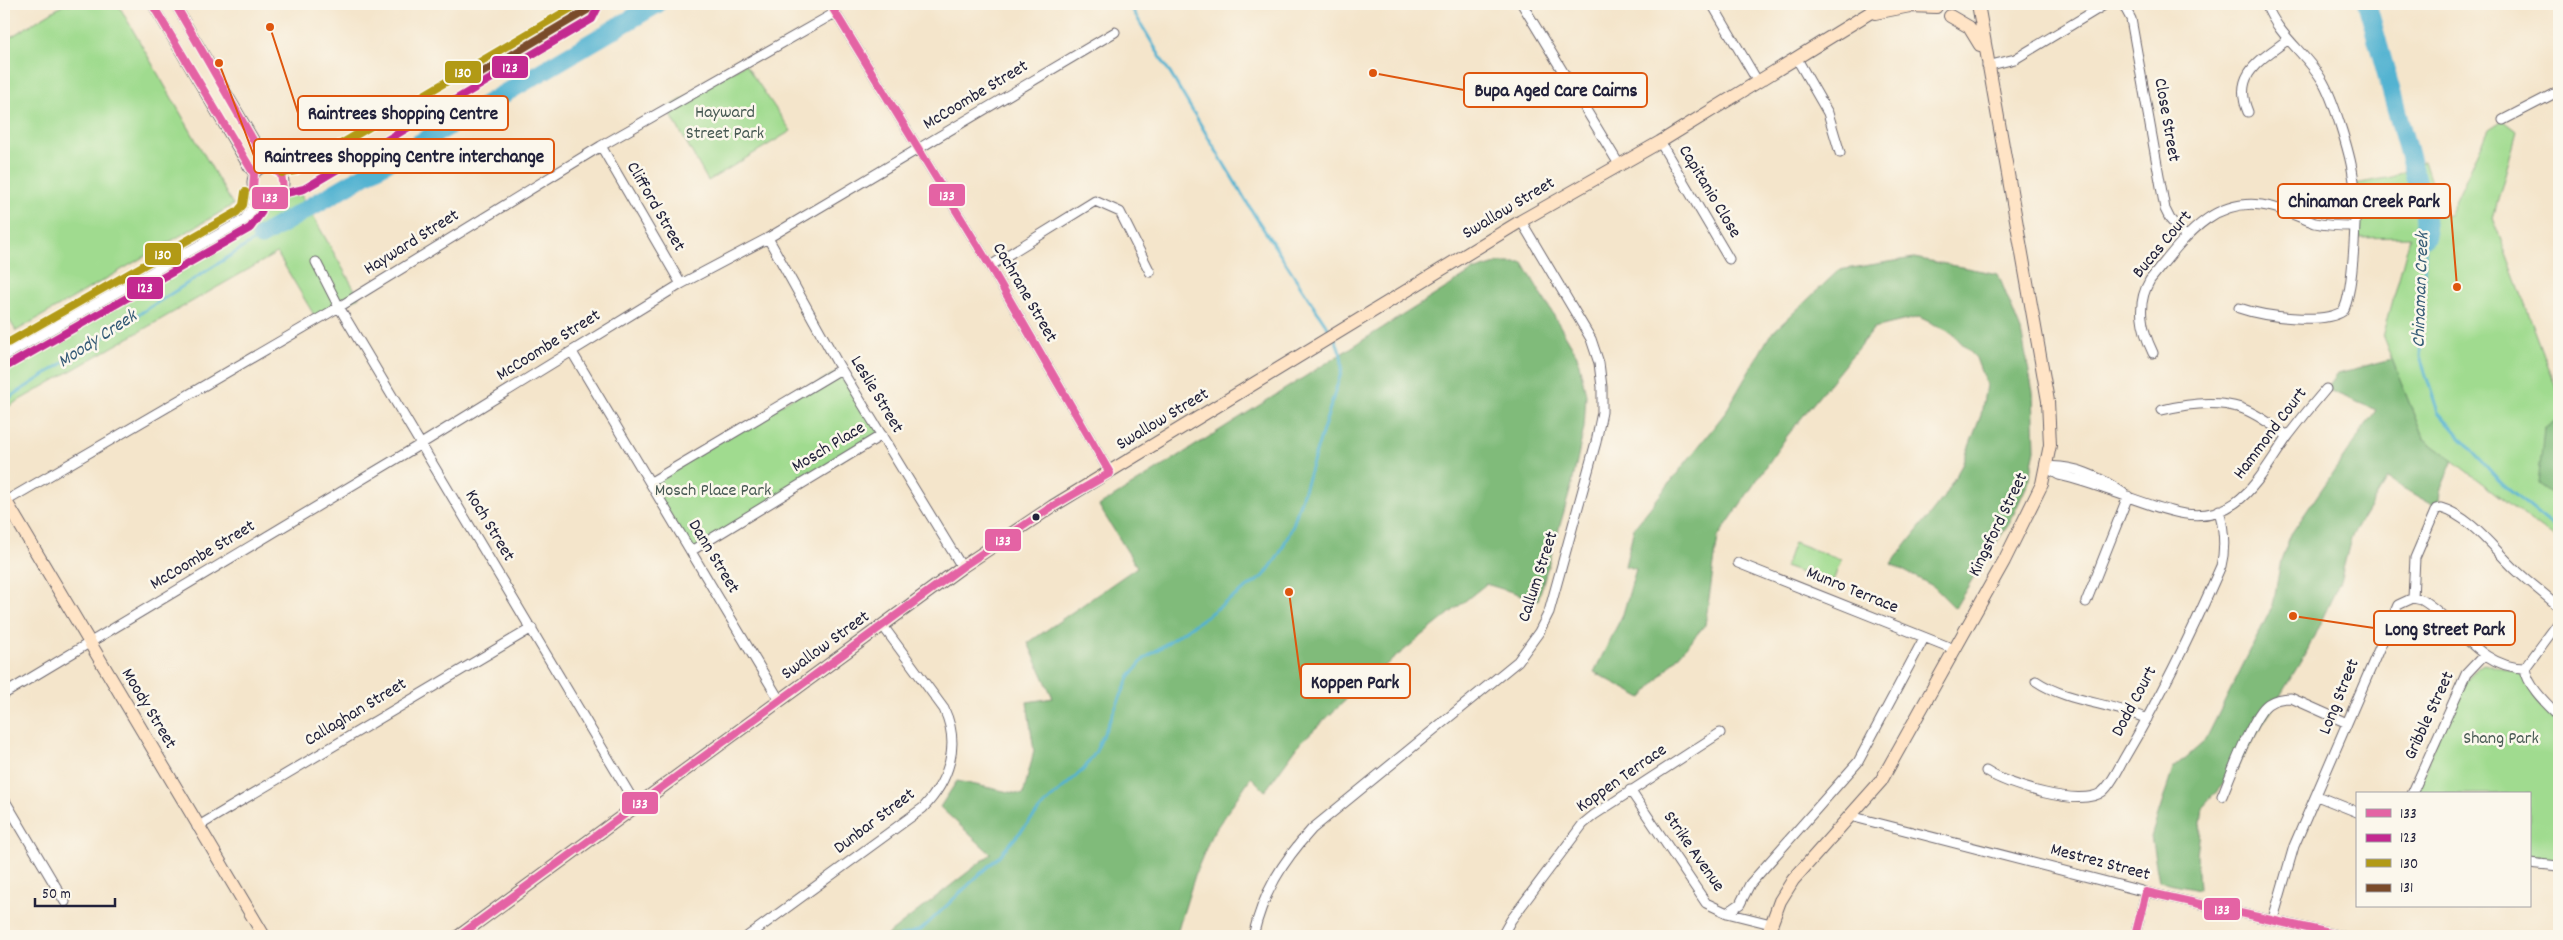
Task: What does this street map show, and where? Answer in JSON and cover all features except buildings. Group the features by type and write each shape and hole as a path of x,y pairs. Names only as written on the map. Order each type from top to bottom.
{"street":[{"path":"152,4 254,174"},
{"path":"175,4 268,166 281,173 284,188 276,197 271,199 260,198 255,194"},
{"name":"Cochrane Street","path":"830,4 990,266 1110,472"},
{"path":"1522,4 1620,166"},
{"path":"1712,4 1758,82"},
{"name":"Swallow Street","path":"459,936 962,567 1053,506 1313,350 1522,221 1660,142 1868,16 1884,4"},
{"path":"1950,16 1967,14 1978,4"},
{"name":"Kingsford Street","path":"1769,930 1780,901 1792,880 1881,781 2033,504 2045,468 2050,445 2048,401 1987,66 1978,4"},
{"path":"1987,66 2015,59 2106,4"},
{"name":"Close Street","path":"2123,4 2131,19 2165,209 2170,219 2186,237"},
{"path":"2239,308 2266,314 2321,318 2337,316 2343,311 2349,295 2353,226 2353,173 2331,99 2318,73 2287,40 2266,4"},
{"name":"Swallow Street","path":"1868,16 1888,9 1910,6 1935,6"},
{"name":"Kingsford Street","path":"1935,6 1964,23 1974,32 1987,66"},
{"name":"Hayward Street","path":"5,500 340,307 600,146 835,12"},
{"name":"McCoombe Street","path":"4,694 421,444 681,284 768,238 1115,32"},
{"path":"2248,112 2242,93 2249,73 2256,64 2287,40"},
{"path":"1797,58 1828,113 1840,153"},
{"path":"2502,120 2559,91"},
{"name":"Capitanio Close","path":"1660,142 1730,259"},
{"name":"Clifford Street","path":"600,146 681,284"},
{"path":"4,356 244,220 252,209 255,194 251,183 254,174 268,166"},
{"path":"990,266 1096,201 1120,212 1150,272"},
{"name":"Bucas Court","path":"2153,353 2145,336 2140,309 2144,290 2150,280 2186,237 2202,221 2217,212 2244,204 2271,207 2325,225 2353,226"},
{"name":"Callum Street","path":"1253,936 1263,899 1272,880 1302,840 1332,813 1518,661 1539,632 1549,612 1596,442 1602,412 1602,387 1599,363 1591,339 1522,221"},
{"name":"Leslie Street","path":"768,238 841,369 962,567"},
{"name":"Koch Street","path":"316,262 340,307 636,805"},
{"name":"Dann Street","path":"572,352 780,701"},
{"path":"651,482 841,369"},
{"name":"Hammond Court","path":"2045,468 2062,466 2076,470 2110,484 2128,496 2182,513 2202,514 2219,510 2237,502 2251,490 2288,436 2326,389"},
{"path":"2162,410 2177,406 2227,405 2251,412 2288,436"},
{"name":"Mosch Place","path":"691,551 882,435"},
{"path":"2086,602 2128,496"},
{"name":"Moody Street","path":"5,500 197,827 264,936"},
{"path":"2525,668 2502,665 2484,655 2430,605 2413,598 2415,558 2436,509 2440,508 2464,522 2485,538 2518,572 2559,607"},
{"name":"Dodd Court","path":"1986,771 2004,781 2068,797 2088,798 2104,791 2147,719 2221,566 2224,555 2224,533 2219,510"},
{"name":"Munro Terrace","path":"1738,563 1954,649"},
{"name":"Long Street","path":"2273,919 2288,861 2393,612 2398,605 2413,598"},
{"path":"2559,622 2525,668 2527,677 2533,687 2559,716"},
{"name":"Dunbar Street","path":"748,936 923,808 943,782 949,767 952,750 950,721 944,709 883,626"},
{"name":"Callaghan Street","path":"197,827 532,628"},
{"path":"1726,913 1740,904 1750,884 1858,762 1924,638"},
{"name":"Gribble Street","path":"2413,792 2466,674 2484,655"},
{"path":"2036,681 2051,690 2112,706 2147,719"},
{"path":"2222,796 2252,729 2267,704 2282,698 2291,698 2347,723"},
{"name":"Koppen Terrace","path":"1502,936 1511,920 1583,824 1630,790 1720,733"},
{"name":"Strike Avenue","path":"1630,790 1698,893 1715,909 1769,930"},
{"path":"2317,796 2356,812"},
{"path":"4,799 65,902"},
{"name":"Mestrez Street","path":"1850,816 2146,892 2343,936"},
{"path":"2530,863 2559,866"},
{"path":"2135,936 2146,892"}],"green space":[{"path":"65,4 118,4 233,205 16,331 4,311 4,41"},
{"name":"Hayward Street Park","path":"745,64 791,131 708,181 667,108"},
{"path":"2503,120 2517,131 2493,218 2559,395 2559,542 2423,438 2383,337 2410,237 2353,238 2355,184 2392,177 2424,161 2442,216 2449,215 2489,129"},
{"path":"298,190 359,297 317,320 277,253 4,409 4,357"},
{"path":"1914,258 1998,274 2021,331 2033,392 2035,450 2028,483 2009,524 1982,563 1955,608 1933,586 1891,564 1943,498 1962,465 1981,415 1986,385 1976,358 1952,333 1919,317 1874,328 1787,436 1718,537 1705,625 1642,698 1594,672 1623,614 1636,569 1625,566 1634,528 1725,413 1770,335 1839,270"},
{"path":"1499,263 1523,263 1577,355 1586,394 1584,428 1572,484 1538,600 1486,584 1366,681 1300,743 1265,791 1251,777 1211,836 1196,872 1176,936 886,936 991,854 940,807 957,781 1023,795 1034,751 1027,702 1053,698 1028,643 1137,567 1099,506 1473,271"},
{"path":"2392,359 2423,438 2453,460 2440,491 2438,508 2387,479 2351,538 2340,581 2307,651 2235,771 2203,807 2197,855 2199,889 2159,881 2151,837 2173,769 2205,741 2273,605 2281,560 2291,534 2376,410 2326,389 2338,373"},
{"name":"Mosch Place Park","path":"841,369 882,435 691,551 651,482"},
{"path":"2559,418 2559,499 2538,484 2544,429"},
{"path":"1794,542 1841,560 1832,584 1785,567"},
{"name":"Shang Park","path":"2484,663 2521,675 2559,721 2559,861 2530,859 2530,792 2416,792 2455,701 2475,670"}],"waterway":[{"name":"Moody Creek","path":"261,236 657,4"},
{"path":"1129,4 1255,216 1332,334"},
{"name":"Chinaman Creek","path":"2367,4 2424,209 2426,237"},
{"name":"Moody Creek","path":"4,401 261,236"},
{"name":"Chinaman Creek","path":"2426,237 2420,357 2438,412 2503,485 2559,531"},
{"path":"900,936 921,930 1001,854 1044,805 1084,769 1095,753 1130,676 1144,659 1264,576 1279,555 1293,525 1341,373 1342,360 1335,339"}],"transit line":[{"name":"133","path":"152,4 254,174 253,190 265,198 276,197 283,188 281,174 268,166 175,4"},
{"name":"130","path":"282,173 295,171 578,4"},
{"name":"131","path":"473,78 587,10 589,4"},
{"name":"133","path":"459,936 962,567 1053,506 1110,473 990,266 830,4"},
{"name":"123","path":"286,193 304,189 592,19 598,7"},
{"name":"130","path":"4,345 237,212 243,205 245,192"},
{"name":"123","path":"9,365 250,228 261,213 265,196"},
{"name":"133","path":"2135,936 2146,892 2343,936"}],"place":[{"name":"Raintrees Shopping Centre","path":"270,27"},
{"name":"Raintrees Shopping Centre interchange","path":"219,63"},
{"name":"Bupa Aged Care Cairns","path":"1373,73"},
{"name":"Chinaman Creek Park","path":"2457,287"},
{"name":"Koppen Park","path":"1289,592"},
{"name":"Long Street Park","path":"2293,616"}]}
